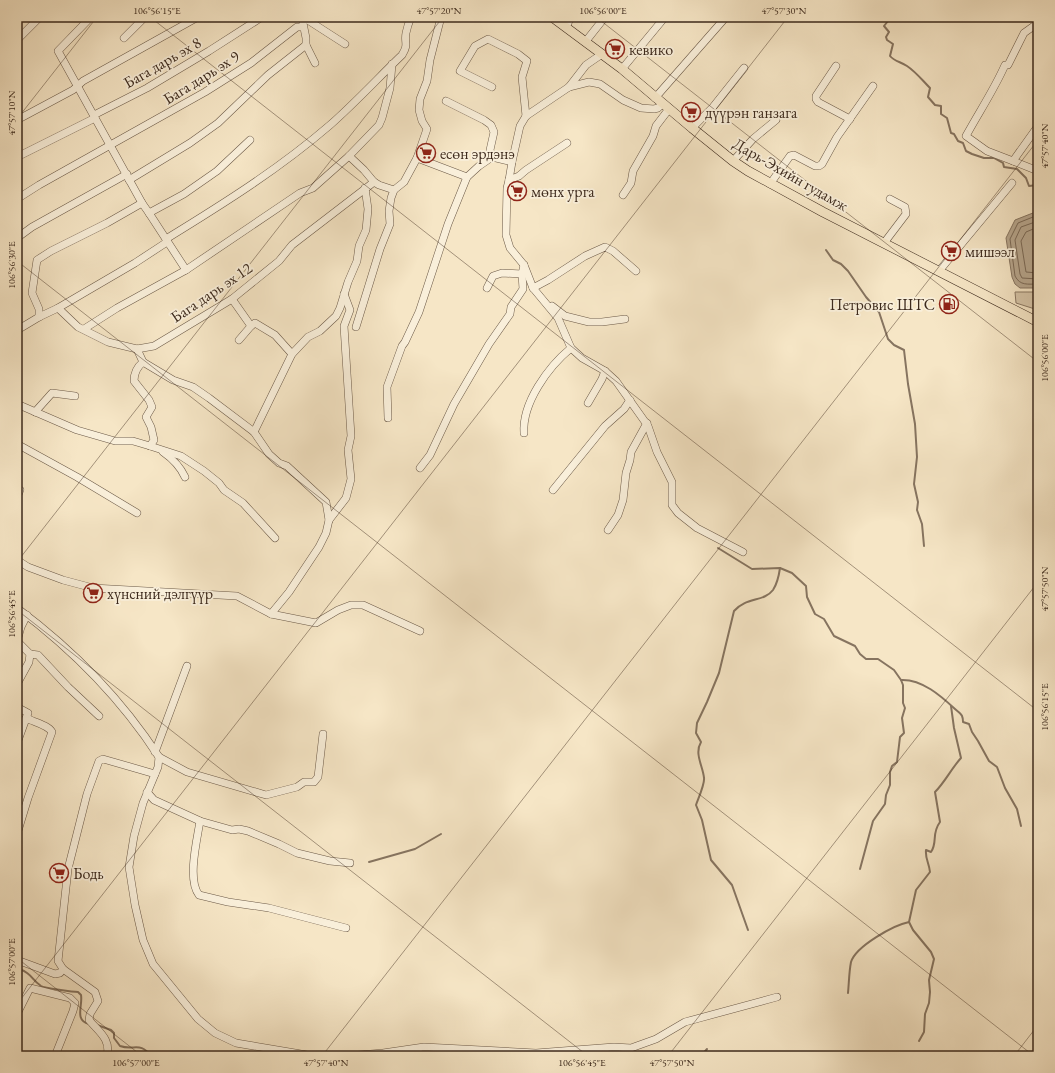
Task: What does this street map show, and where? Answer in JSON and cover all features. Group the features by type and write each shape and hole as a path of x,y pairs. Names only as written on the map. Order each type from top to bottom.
{"main road":[{"name":"Дарь-Эхийн гудамж","path":"552,17 622,69 662,104 733,161 770,184 1038,322"}],"street":[{"path":"17,40 40,17"},
{"path":"92,17 58,51 142,203 186,270"},
{"path":"124,38 145,17"},
{"path":"17,120 73,90 83,81 198,17"},
{"name":"Бага дарь эх 8","path":"17,157 95,117 147,88 262,17"},
{"path":"302,17 306,46 315,63"},
{"path":"302,17 345,44"},
{"path":"17,329 19,330 39,317 58,308 135,263 265,176 330,125 406,50 407,43 405,34 411,17"},
{"path":"356,327 380,249 390,224 390,198 394,190 404,182 417,158 427,129 422,121 419,110 420,99 427,81 430,60 441,17"},
{"path":"566,27 571,17"},
{"path":"586,41 605,17"},
{"path":"622,69 666,17"},
{"path":"726,17 658,108 641,108 623,100 600,84 583,83 569,87 526,116 520,126 506,188 506,235 510,248 524,265 533,288 558,318 571,348 582,358 605,371 616,381 646,423 657,452 672,482 672,505 678,513 697,528 742,552"},
{"path":"1038,23 1024,33 1008,65 1005,65 996,87 966,136 987,150 1038,171"},
{"name":"Бага дарь эх 9","path":"17,199 39,184 205,92 251,63 297,27 303,27"},
{"path":"492,87 460,71 475,46 488,39 518,54 527,61 522,77 526,116"},
{"path":"17,238 32,227 190,143 218,123 268,75 306,46"},
{"path":"569,87 586,65 602,54"},
{"path":"84,329 117,308 186,270 300,193 313,188 349,156 379,125 390,88 392,64"},
{"path":"836,66 816,96 816,99 818,102 850,119"},
{"path":"692,128 713,107 744,68"},
{"path":"770,184 790,156 794,155 815,166 822,164 838,137 873,86"},
{"path":"446,101 491,125 494,132 490,150 492,157"},
{"path":"623,195 631,183 633,171 653,136 662,104"},
{"path":"733,161 753,139 776,120"},
{"path":"1013,161 1038,126"},
{"path":"149,213 184,194 217,171 250,140"},
{"path":"509,180 519,176 567,143"},
{"path":"349,156 374,182 394,190"},
{"path":"388,418 387,388 402,346 419,312 448,224 467,178 479,166 492,157 512,162"},
{"path":"417,158 467,178"},
{"name":"Бага дарь эх 12","path":"137,350 154,346 232,298 279,261 292,245 374,182"},
{"path":"939,271 1012,183"},
{"path":"254,432 292,354 308,337 320,332 336,316 357,261 359,246 366,230 368,209 365,188"},
{"path":"884,243 906,214 905,207 890,199"},
{"path":"39,317 39,309 32,293 37,260 51,251 107,223 142,203"},
{"path":"533,288 585,256 605,247 613,251 636,271"},
{"path":"420,468 430,455 454,404 486,349 510,314 511,307 523,289 522,274 524,265"},
{"path":"487,288 493,276 502,273 522,274"},
{"path":"329,520 346,498 351,479 348,450 351,436 344,326 350,310 344,294"},
{"path":"232,298 251,326"},
{"path":"546,305 552,307 565,316 589,322 625,319"},
{"path":"58,308 78,327 108,342 137,350 143,362 173,380 193,387 209,398 254,432 269,454 280,463 287,466 326,502 329,520 326,533 320,547 289,592 271,614"},
{"path":"239,340 255,323 275,335 292,354"},
{"path":"524,434 523,423 535,391 558,361 571,348"},
{"path":"143,362 138,366 134,381 149,400 152,407 146,417 151,427 154,440 150,446"},
{"path":"588,403 605,371"},
{"path":"35,412 52,393 75,396"},
{"path":"553,490 605,426 624,409 630,400"},
{"path":"17,404 77,430 114,441 133,441 181,456 204,470 219,483 224,490 243,503 275,538"},
{"path":"608,530 618,515 623,500 626,473 631,452 646,423"},
{"path":"17,444 83,480 137,513"},
{"path":"160,449 176,462 185,477"},
{"path":"17,497 20,490"},
{"path":"17,560 28,567 63,580 93,588 237,596 271,614 316,623 338,610 351,605 363,605 420,631"},
{"path":"17,608 54,638 115,697 157,754 187,772 266,795 297,787 304,782 314,782 318,777 323,734"},
{"path":"27,615 20,627 18,645 30,654 38,655 68,687 99,716"},
{"path":"17,684 29,662 30,654"},
{"path":"187,666 157,754 158,767 143,803 134,836 130,866 135,905 143,940 153,964 198,1019 216,1033 236,1043 313,1056"},
{"path":"17,707 28,713 17,743"},
{"path":"17,834 28,798 52,732 46,727 26,718"},
{"path":"107,1056 109,1047 106,1039 89,1020 90,1014 98,1001 95,992 63,969 58,962 68,869 87,794 99,761 103,759 155,774"},
{"path":"147,792 154,800 200,821 228,829 248,831 297,853 330,861 350,863"},
{"path":"200,821 193,879 195,891 199,896 269,908 346,928"},
{"path":"17,960 55,974 63,969"},
{"path":"17,1014 30,988 70,998 75,1003 55,1056"},
{"path":"346,1056 424,1048 536,1053 614,1047 631,1048 656,1038 685,1022 777,997"}],"shaded area":[{"path":"1015,292 1038,292 1038,310 1016,303"}],"water":[{"path":"1038,211 1038,288 1020,288 1015,284 1012,277 1006,238 1015,220"}],"waterway":[{"path":"885,17 888,21 884,26 889,32 886,37 887,40 893,44 890,56 910,68 930,88 928,97 935,105 941,106 941,114 947,118 951,133 954,134 958,141 963,143 966,151 984,158 994,158 1003,163 1004,167 1017,169 1026,178 1029,186 1038,186"},
{"path":"826,250 833,260 841,264 848,271 866,297 879,312 888,339 894,345 904,350 915,424 917,457 914,484 918,502 917,510 922,524 924,546"},
{"path":"718,548 752,569 780,568 792,573 806,586 807,597 815,614 824,619 834,636 855,646 860,654 866,659 878,659 894,670 901,680 916,682 931,689 960,713 963,722 969,724 989,761 997,767 1005,788 1017,809 1021,826"},
{"path":"748,930 732,885 711,860 702,820 696,805 704,781 698,751 701,742 696,733 697,723 719,673 734,611 744,604 769,594 776,585 780,568"},
{"path":"860,869 873,821 885,804 886,795 890,785 890,772 892,766 897,762 900,737 904,733 902,718 905,708 903,703 903,685 901,680"},
{"path":"919,1041 924,1032 925,1014 929,1003 929,980 934,959 931,952 913,930 909,922 916,890 930,872 926,850 931,852 934,845 937,826 940,822 935,792 961,758 954,728 951,706"},
{"path":"369,862 415,849 441,834"},
{"path":"848,993 851,962 860,949 876,937 894,927 909,922"},
{"path":"17,968 29,974 41,986 78,992 81,995 80,1016 84,1022 89,1024"},
{"path":"97,1025 111,1030 114,1033 114,1038 120,1046 140,1048 147,1051 151,1056"},
{"path":"701,1056 707,1049"}],"place":[{"name":"кевико","path":"615,49"},
{"name":"дүүрэн ганзага","path":"691,112"},
{"name":"есөн эрдэнэ","path":"426,153"},
{"name":"мөнх урга","path":"517,191"},
{"name":"мишээл","path":"951,251"},
{"name":"Петровис ШТС","path":"949,304"},
{"name":"хүнсний дэлгүүр","path":"93,593"},
{"name":"Бодь","path":"59,873"}]}
